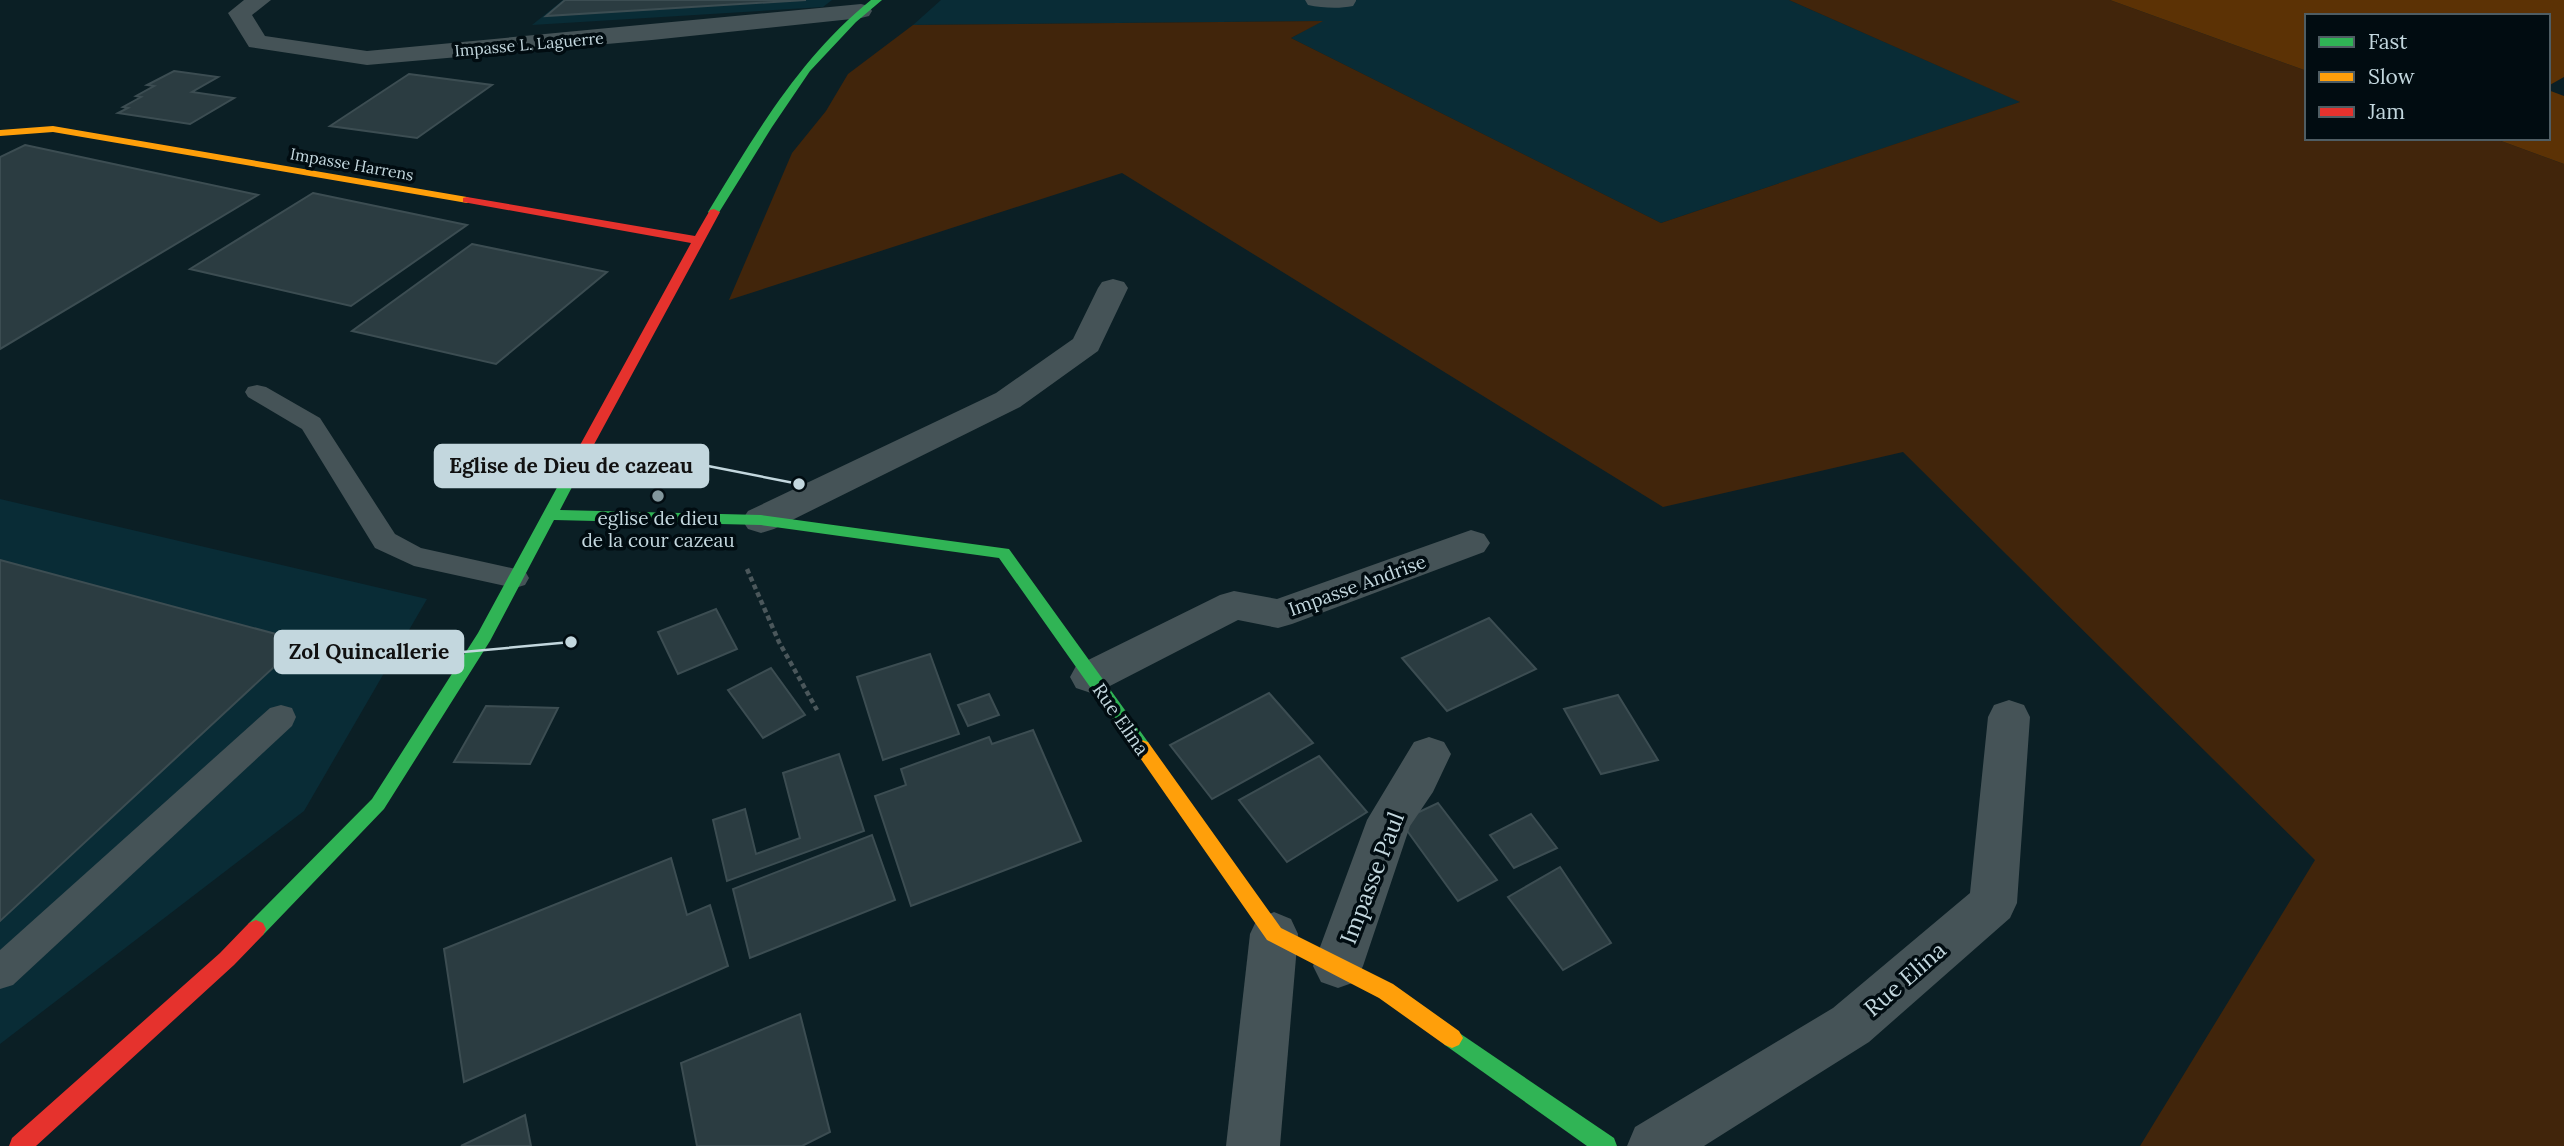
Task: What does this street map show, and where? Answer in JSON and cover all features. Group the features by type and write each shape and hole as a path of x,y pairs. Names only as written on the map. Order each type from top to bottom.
{"street":[{"name":"Impasse L. Laguerre","path":"260,0 239,13 257,42 367,58 652,33 869,6"},
{"path":"1316,0 1345,1"},
{"path":"20,1146 227,958 378,804 484,637 697,240 783,100 869,6"},
{"name":"Impasse Harrens","path":"0,133 53,129 697,240"},
{"path":"761,520 1008,400 1087,344 1114,288"},
{"name":"Rue Elina","path":"549,515 761,520 1004,553 1274,934 1386,991 1606,1146"},
{"name":"Impasse Andrise","path":"1091,677 1234,605 1278,614 1471,543"},
{"name":"Rue Elina","path":"1654,1146 1851,1026 1993,903 2009,718"},
{"name":"Impasse Paul","path":"1338,966 1390,820 1417,779 1429,754"},
{"path":"1253,1146 1274,934"}],"lane":[{"path":"257,392 311,424 385,541 414,556 514,578"},
{"path":"0,973 281,717"}],"path":[{"path":"726,520 779,642 817,710"}],"shaded area":[{"path":"563,0 832,0 823,7 532,25"},
{"path":"941,0 1789,0 2021,102 1661,223 1291,38 1321,21 913,25"},
{"path":"1789,0 2110,0 2305,70 2305,140 2498,140 2564,164 2564,1146 2140,1146 2315,860 1903,452 1663,507 1122,173 729,300 792,153 826,111 848,74 913,25 1323,21 1291,38 1661,223 2020,102"},
{"path":"2110,0 2564,0 2564,77 2550,85 2550,14 2305,14 2305,70"},
{"path":"2550,91 2564,96 2564,164 2498,140 2550,140"},
{"path":"0,499 427,599 304,811 0,1044"}],"building":[{"path":"565,0 806,0 546,16"},
{"path":"174,71 218,77 192,92 234,98 190,124 118,113 141,97 136,96 154,86 147,85"},
{"path":"409,74 492,85 417,138 330,126"},
{"path":"25,145 258,195 0,349 0,157"},
{"path":"313,193 467,225 351,306 190,269"},
{"path":"472,244 607,272 496,364 352,331"},
{"path":"0,560 302,641 0,921"},
{"path":"716,609 737,649 678,674 658,632"},
{"path":"1489,618 1536,669 1447,711 1402,658"},
{"path":"930,654 959,734 883,760 857,677"},
{"path":"771,668 805,715 763,738 728,690"},
{"path":"1269,693 1313,743 1212,799 1170,745"},
{"path":"989,694 999,715 968,726 958,705"},
{"path":"1618,695 1658,760 1601,774 1564,709"},
{"path":"486,706 558,708 530,764 454,762"},
{"path":"1033,730 1081,841 911,906 875,796 906,785 901,769 989,737 992,744"},
{"path":"839,754 864,831 727,881 713,820 745,809 756,854 800,838 783,773"},
{"path":"1319,756 1367,812 1287,862 1239,800"},
{"path":"1438,803 1497,880 1458,901 1400,821"},
{"path":"1531,814 1557,848 1514,868 1490,835"},
{"path":"872,835 895,900 750,958 733,889"},
{"path":"671,858 687,915 710,905 728,966 464,1082 444,949"},
{"path":"1560,867 1611,943 1563,970 1508,897"},
{"path":"800,1014 830,1132 802,1146 697,1146 681,1063"},
{"path":"525,1115 531,1146 461,1146"}],"traffic: fast":[{"path":"714,212 786,97 807,69 852,20 877,0"},
{"path":"256,929 378,804 484,637 586,447"},
{"path":"549,515 761,520 1004,553 1142,747"},
{"path":"1452,1038 1606,1146"}],"traffic: slow":[{"path":"0,133 53,129 467,200"},
{"path":"1142,747 1274,934 1386,991 1452,1038"}],"traffic: jam":[{"path":"467,200 697,240"},
{"path":"586,447 714,212"},
{"path":"20,1146 227,959 256,929"}],"place":[{"name":"Eglise de Dieu de cazeau","path":"799,484"},
{"name":"eglise de dieu de la cour cazeau","path":"658,496"},
{"name":"Zol Quincallerie","path":"571,642"}]}
